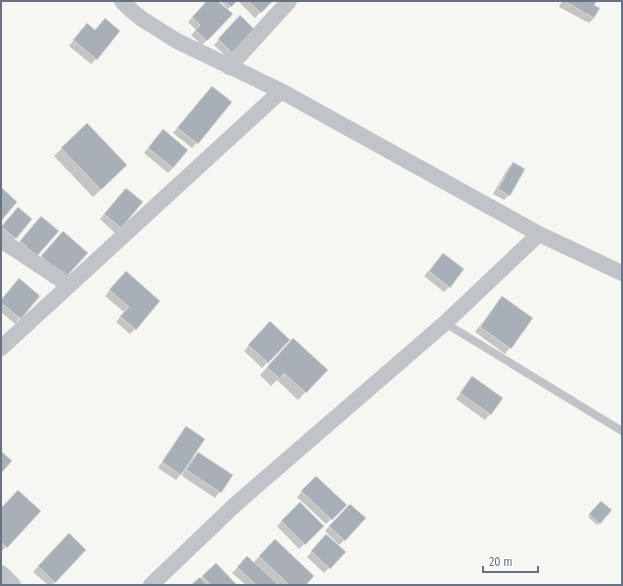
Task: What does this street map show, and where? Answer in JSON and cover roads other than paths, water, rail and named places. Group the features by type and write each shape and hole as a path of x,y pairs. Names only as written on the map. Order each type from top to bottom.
{"street":[{"path":"122,1 142,19 177,41 281,91 539,234 622,273"},
{"path":"229,67 289,1"},
{"path":"1,348 281,91"},
{"path":"151,585 237,503 445,323 539,234"},
{"path":"1,240 69,285"},
{"path":"1,573 13,585"}],"lane":[{"path":"445,323 622,431"}]}
